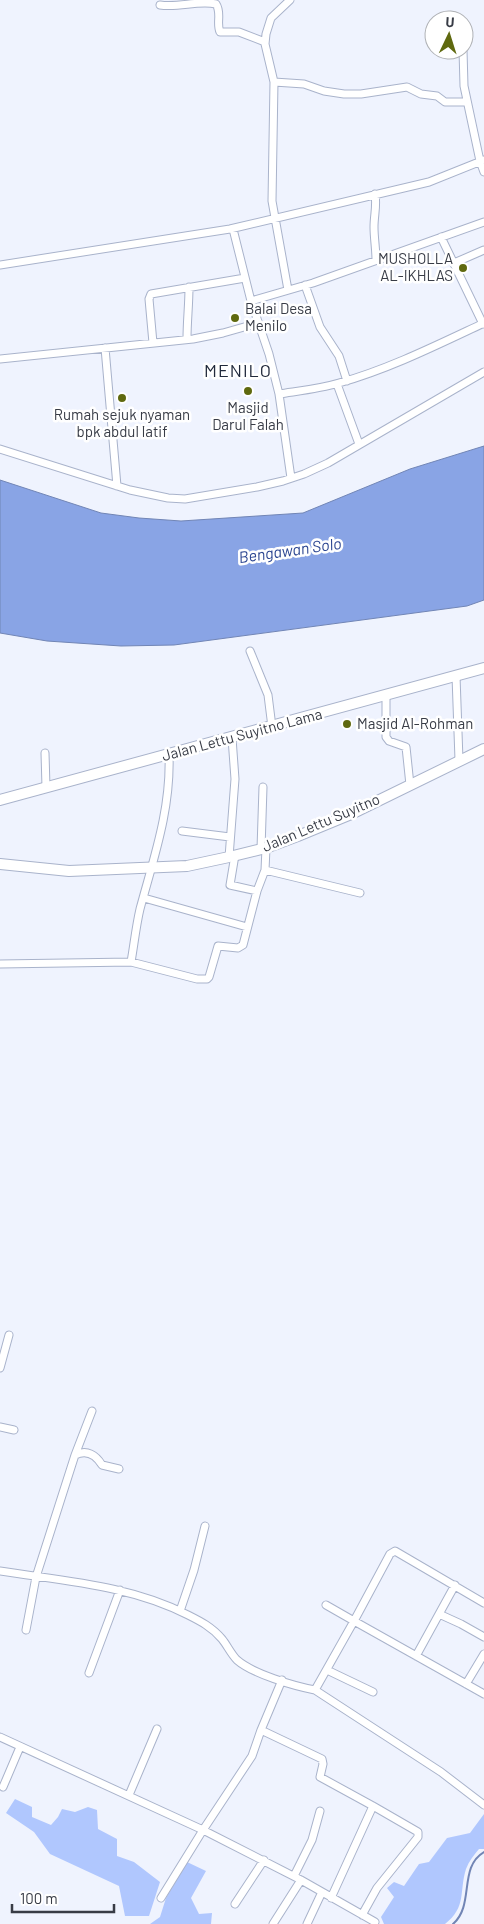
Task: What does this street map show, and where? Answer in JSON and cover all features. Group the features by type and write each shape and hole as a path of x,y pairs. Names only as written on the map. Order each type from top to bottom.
{"main road":[{"name":"Jalan Lettu Suyitno Lama","path":"0,800 484,668"},
{"name":"Jalan Lettu Suyitno","path":"0,864 69,871 187,866 232,856 263,848 332,822 484,749"}],"street":[{"path":"288,290 272,201 274,82 265,42 271,18 290,0"},
{"path":"160,5 169,6 209,2 216,4 220,14 218,28 220,32 240,32 265,42"},
{"path":"464,60 464,86 484,172"},
{"path":"274,82 304,84 324,91 344,94 361,94 407,87 421,94 437,96 445,102 467,102"},
{"path":"0,264 233,229 429,182 482,161"},
{"path":"375,194 377,208 374,214 376,260"},
{"path":"251,301 305,285 484,222"},
{"path":"233,229 251,301 269,354 279,394 291,478"},
{"path":"279,394 347,381 397,363 484,324 441,237"},
{"path":"454,263 484,250"},
{"path":"153,343 149,296 154,293 245,278"},
{"path":"305,285 320,327 338,356 347,381"},
{"path":"187,339 189,287"},
{"path":"0,359 187,339 223,333 258,323"},
{"path":"105,348 117,486"},
{"path":"0,449 130,490 168,498 185,499 258,487 291,478 328,463 484,372"},
{"path":"337,384 359,444"},
{"path":"250,651 268,695 272,727"},
{"path":"456,676 459,760"},
{"path":"386,696 386,737 389,741 406,747 410,785"},
{"path":"232,738 236,779 230,837 232,856 230,885 257,891"},
{"path":"45,753 46,787"},
{"path":"130,962 144,898 153,868 169,789 169,755"},
{"path":"0,964 130,962 197,979 207,979 218,946 240,947 243,945 257,891 265,870 263,787"},
{"path":"182,831 230,837"},
{"path":"265,870 360,893"},
{"path":"144,898 247,927"},
{"path":"0,1368 9,1335"},
{"path":"26,1630 36,1576 75,1455 92,1411"},
{"path":"0,1427 14,1430"},
{"path":"75,1455 78,1453 90,1454 102,1465 119,1469"},
{"path":"180,1611 194,1570 205,1526"},
{"path":"315,1690 392,1552 400,1553 484,1603"},
{"path":"0,1571 94,1584 120,1590 180,1611 203,1622 214,1631 240,1662 263,1673 315,1690 441,1772 484,1806"},
{"path":"416,1656 455,1585"},
{"path":"89,1673 120,1590"},
{"path":"326,1605 484,1694"},
{"path":"439,1614 484,1637"},
{"path":"466,1684 484,1654"},
{"path":"327,1670 372,1692"},
{"path":"161,1898 252,1756 282,1680"},
{"path":"129,1795 157,1729"},
{"path":"261,1730 322,1759 323,1764 320,1777 418,1832 419,1834 377,1888 362,1914"},
{"path":"0,1737 129,1795 264,1860 375,1922"},
{"path":"3,1787 20,1747"},
{"path":"331,1898 373,1806"},
{"path":"273,1924 297,1878 312,1840 320,1811"},
{"path":"236,1904 264,1860"},
{"path":"307,1924 322,1892"}],"shaded area":[{"path":"15,1799 32,1807 32,1817 51,1825 62,1809 75,1812 88,1807 97,1810 98,1829 117,1839 117,1856 134,1862 160,1882 149,1916 125,1916 119,1886 50,1854 34,1832 6,1813"},
{"path":"484,1814 484,1849 479,1849 467,1866 459,1905 452,1918 445,1924 384,1924 381,1917 394,1897 387,1888 394,1882 404,1886 419,1864 429,1862 447,1838 470,1833"},
{"path":"187,1862 206,1871 191,1898 199,1914 212,1913 211,1924 150,1924 160,1917 166,1898"}],"water":[{"name":"Bengawan Solo","path":"484,446 484,600 467,606 174,645 121,646 47,641 0,633 0,480 101,513 139,518 181,521 303,513 410,469"}],"waterway":[{"path":"453,1924 460,1916 463,1907 471,1867 484,1852"}],"place":[{"name":"MUSHOLLA AL-IKHLAS","path":"463,268"},
{"name":"Balai Desa Menilo","path":"235,318"},
{"name":"Masjid Darul Falah","path":"248,391"},
{"name":"Rumah sejuk nyaman bpk abdul latif","path":"122,398"},
{"name":"Masjid Al-Rohman","path":"347,724"}],"district":[{"name":"MENILO","path":"238,371"}]}
